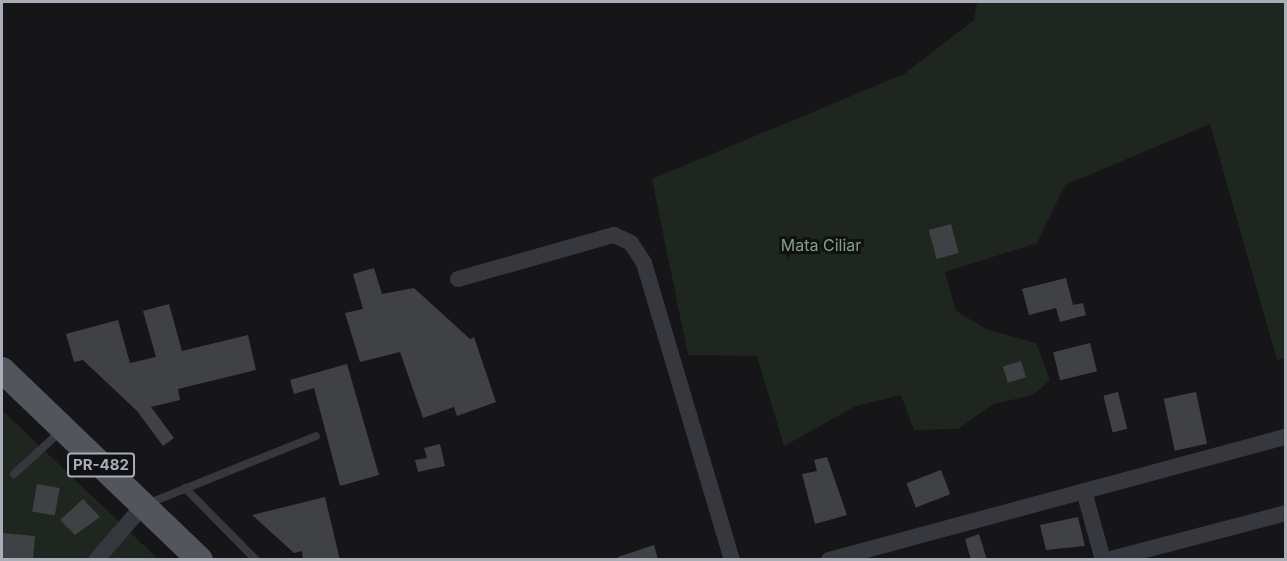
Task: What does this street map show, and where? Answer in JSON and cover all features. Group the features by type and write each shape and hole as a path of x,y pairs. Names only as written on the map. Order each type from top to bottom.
{"main road":[{"name":"PR-482","path":"2,370 190,554"}],"street":[{"path":"458,279 614,235 631,243 644,263 732,560"},
{"path":"829,560 1286,437"},
{"path":"1084,491 1105,560 1286,513"},
{"path":"96,560 143,506"}],"lane":[{"path":"14,474 64,429"},
{"path":"143,506 316,436"},
{"path":"185,488 256,560"}],"green space":[{"name":"Mata Ciliar","path":"977,2 1285,2 1285,358 1277,360 1210,124 1065,185 1037,243 945,272 956,311 986,329 1036,343 1050,380 1033,395 993,404 958,429 914,430 901,395 856,406 784,446 757,356 688,355 652,179 904,74 974,20"},
{"path":"2,410 24,431 158,559 2,559"}],"building":[{"path":"951,224 959,253 937,259 929,230"},
{"path":"374,268 382,294 414,288 470,339 474,337 496,402 457,416 454,407 423,418 400,352 360,362 345,313 363,309 353,274"},
{"path":"1066,278 1073,305 1083,303 1086,315 1060,322 1056,308 1029,315 1022,289"},
{"path":"169,304 182,351 248,335 256,370 178,389 180,400 151,407 174,438 163,446 137,411 83,360 74,362 66,334 118,320 130,363 156,357 143,311"},
{"path":"1090,343 1097,371 1060,380 1053,352"},
{"path":"1021,361 1026,377 1008,383 1003,367"},
{"path":"347,364 379,475 340,486 314,388 294,394 290,380"},
{"path":"1118,392 1127,429 1113,433 1103,396"},
{"path":"1196,392 1207,444 1175,451 1164,399"},
{"path":"440,444 445,466 418,472 415,460 427,458 424,448"},
{"path":"827,457 847,515 815,524 802,474 817,471 814,460"},
{"path":"941,470 950,494 916,508 906,483"},
{"path":"37,484 60,488 55,516 32,512"},
{"path":"325,497 340,560 303,560 302,551 294,553 252,515"},
{"path":"83,499 100,517 75,535 60,520"},
{"path":"1078,517 1085,546 1046,550 1040,525"},
{"path":"2,533 35,536 33,560 2,560"},
{"path":"979,534 987,560 971,560 965,539"},
{"path":"654,545 658,560 618,560 618,557"}]}
